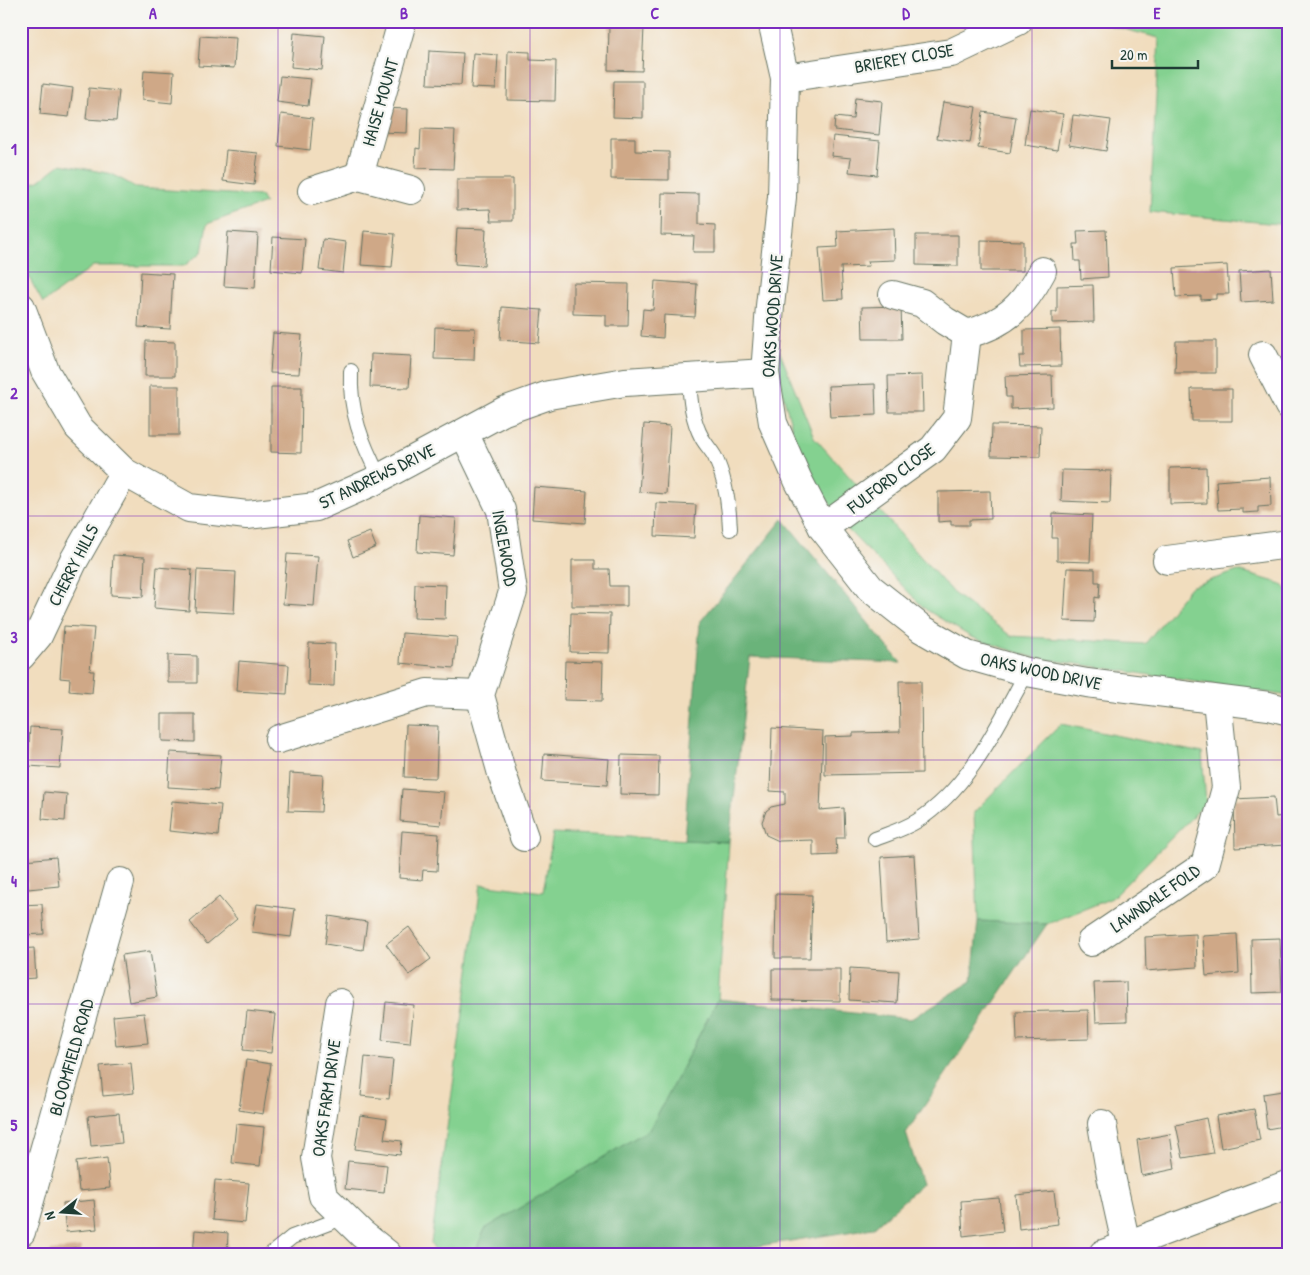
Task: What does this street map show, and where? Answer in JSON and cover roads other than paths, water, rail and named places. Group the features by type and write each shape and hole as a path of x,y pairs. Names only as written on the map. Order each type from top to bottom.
{"street":[{"name":"OAKS WOOD DRIVE","path":"772,21 785,78 782,197 765,373 773,423 798,480 823,528 870,588 922,629 967,655 1027,672 1087,683 1269,706 1289,711"},
{"name":"BRIEREY CLOSE","path":"785,78 951,53 1018,21"},
{"name":"HAISE MOUNT","path":"359,176 401,24"},
{"path":"312,191 359,176 411,190"},
{"path":"894,295 922,303 945,321 967,334 982,330 1005,319 1030,294 1042,271"},
{"name":"ST ANDREWS DRIVE","path":"21,307 45,371 78,427 124,472 189,508 247,515 316,507 380,478 504,411 549,395 625,382 765,373"},
{"name":"FULFORD CLOSE","path":"823,528 933,449 956,418 967,334"},
{"path":"1263,355 1289,406"},
{"name":"INGLEWOOD","path":"464,433 501,510 513,592 480,695"},
{"name":"CHERRY HILLS","path":"21,656 38,636 72,562 124,472"},
{"path":"1166,560 1289,544"},
{"path":"279,739 427,693 480,695 502,774 524,837"},
{"name":"LAWNDALE FOLD","path":"1091,942 1205,865 1226,788 1217,700"},
{"name":"BLOOMFIELD ROAD","path":"21,1232 120,882"},
{"name":"OAKS FARM DRIVE","path":"340,1003 316,1158 323,1196 362,1234 388,1254"},
{"path":"1102,1124 1110,1176 1114,1249 1289,1184"}],"lane":[{"path":"351,371 350,394 362,444 380,478"},
{"path":"688,378 694,420 702,438 715,456 723,478 729,502 730,529"},
{"path":"875,840 915,822 935,808 961,782 989,740 1027,672"},
{"path":"271,1254 292,1237 345,1217"}]}
